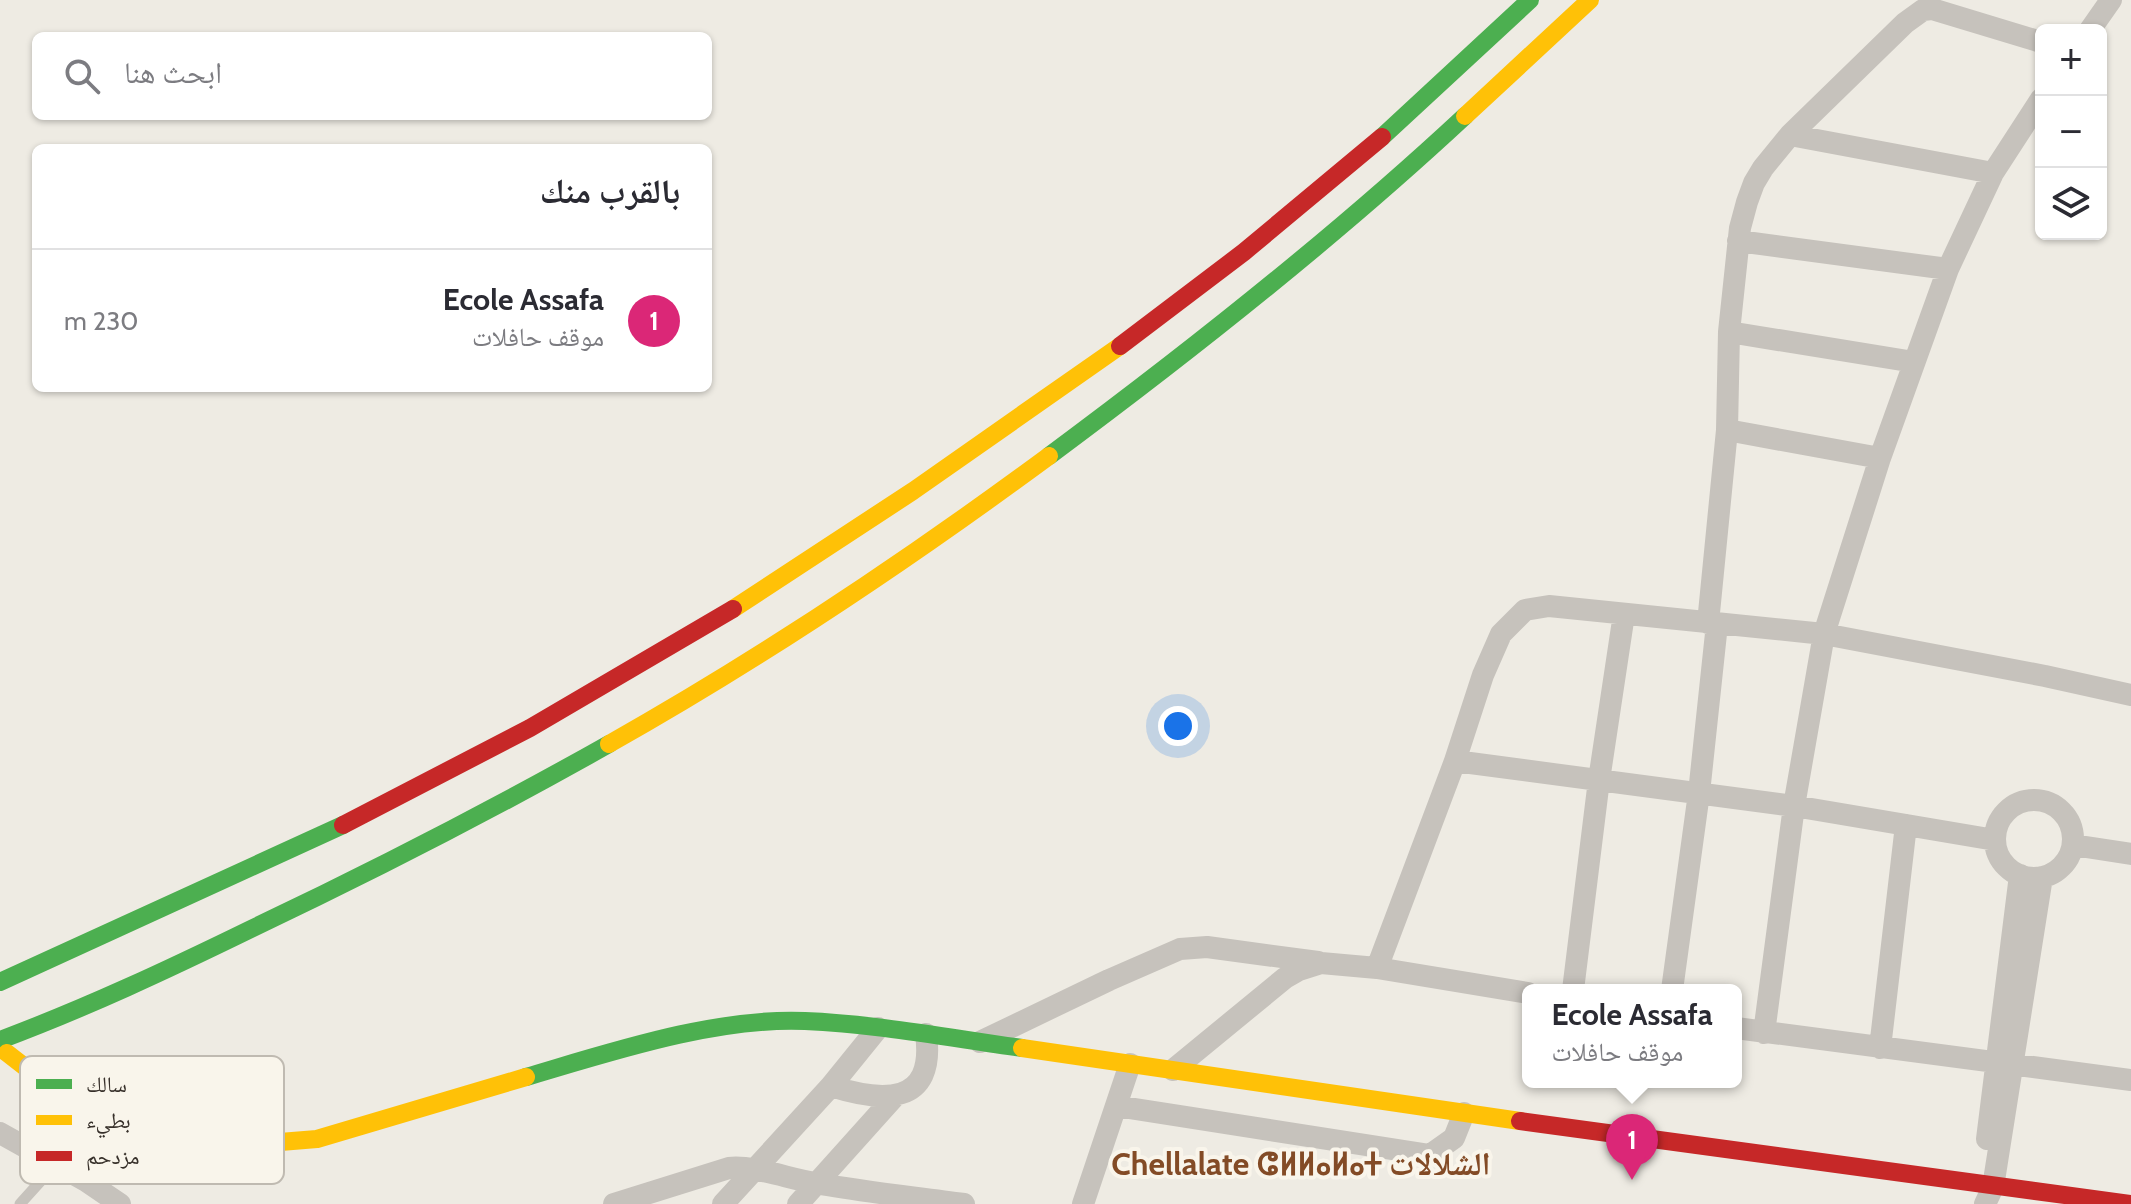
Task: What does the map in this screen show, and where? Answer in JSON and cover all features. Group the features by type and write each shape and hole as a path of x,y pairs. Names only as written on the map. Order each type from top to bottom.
{"main road":[{"path":"20,1061 3,1047 30,1030 204,953 372,873 576,763 732,671 885,572 1054,456 1192,349 1371,201 1590,0"},
{"path":"0,982 269,862 530,729 736,609 835,545 1092,368 1229,264 1433,93 1522,4"},
{"path":"284,1142 317,1139 618,1050 672,1037 732,1026 803,1021 926,1034 1464,1113 1752,1151 1986,1194 2131,1204"}],"street":[{"path":"2094,24 2111,0"},
{"path":"1673,984 1699,793 1727,430 1729,332 1738,241 1754,183 1790,135 1905,23 1923,10 1932,9 2035,40"},
{"path":"1764,1033 1794,806 1824,634 1880,458 1948,269 1993,173 2035,108"},
{"path":"1790,135 1993,173"},
{"path":"1738,241 1948,269"},
{"path":"1729,332 1914,362"},
{"path":"1727,430 1880,458"},
{"path":"1377,968 1455,761 1483,675 1501,634 1525,610 1549,606 1824,634 2131,695"},
{"path":"1574,984 1599,780 1624,614"},
{"path":"1455,761 1794,806 1995,840"},
{"path":"2027,800 2041,800 2054,805 2064,814 2071,826 2073,845 2064,864 2054,872 2031,876 2012,871 2000,858 1995,840 1997,826 2003,814 2014,805 2027,800"},
{"path":"1880,1048 1906,825"},
{"path":"2073,845 2131,854"},
{"path":"1986,1194 2031,876"},
{"path":"980,1042 1180,949 1207,947 1377,968 1522,992"},
{"path":"1173,1070 1285,978 1321,963"},
{"path":"723,1204 831,1086 878,1028"},
{"path":"1742,1029 2131,1080"},
{"path":"831,1086 880,1098 907,1091 920,1079 928,1049 926,1034"},
{"path":"1083,1204 1130,1064"},
{"path":"798,1204 895,1096"},
{"path":"1116,1106 1430,1155 1454,1138 1464,1113"},
{"path":"0,1133 20,1144"},
{"path":"614,1204 743,1166 816,1184 964,1204"},
{"path":"88,1184 120,1204"}],"lane":[{"path":"20,1204 38,1184"}],"traffic: fast":[{"path":"1382,137 1530,0"},
{"path":"1049,456 1262,292 1365,206 1465,116"},
{"path":"0,1040 127,988 297,907 609,744"},
{"path":"0,982 343,825"},
{"path":"526,1077 664,1038 771,1021 859,1025 1022,1048"}],"traffic: slow":[{"path":"1465,116 1590,0"},
{"path":"733,609 913,491 1120,346"},
{"path":"609,744 834,607 1049,456"},
{"path":"1022,1048 1520,1121"},
{"path":"7,1053 20,1063"},
{"path":"284,1142 317,1139 526,1077"}],"traffic: jam":[{"path":"1120,346 1244,252 1382,137"},
{"path":"343,825 530,728 733,609"},
{"path":"1520,1121 2131,1204"}],"place":[{"name":"Ecole Assafa","path":"1632,1180"}],"district":[{"name":"Chellalate ⵛⵍⵍⴰⵍⴰⵜ الشلالات","path":"1301,1163"}]}
